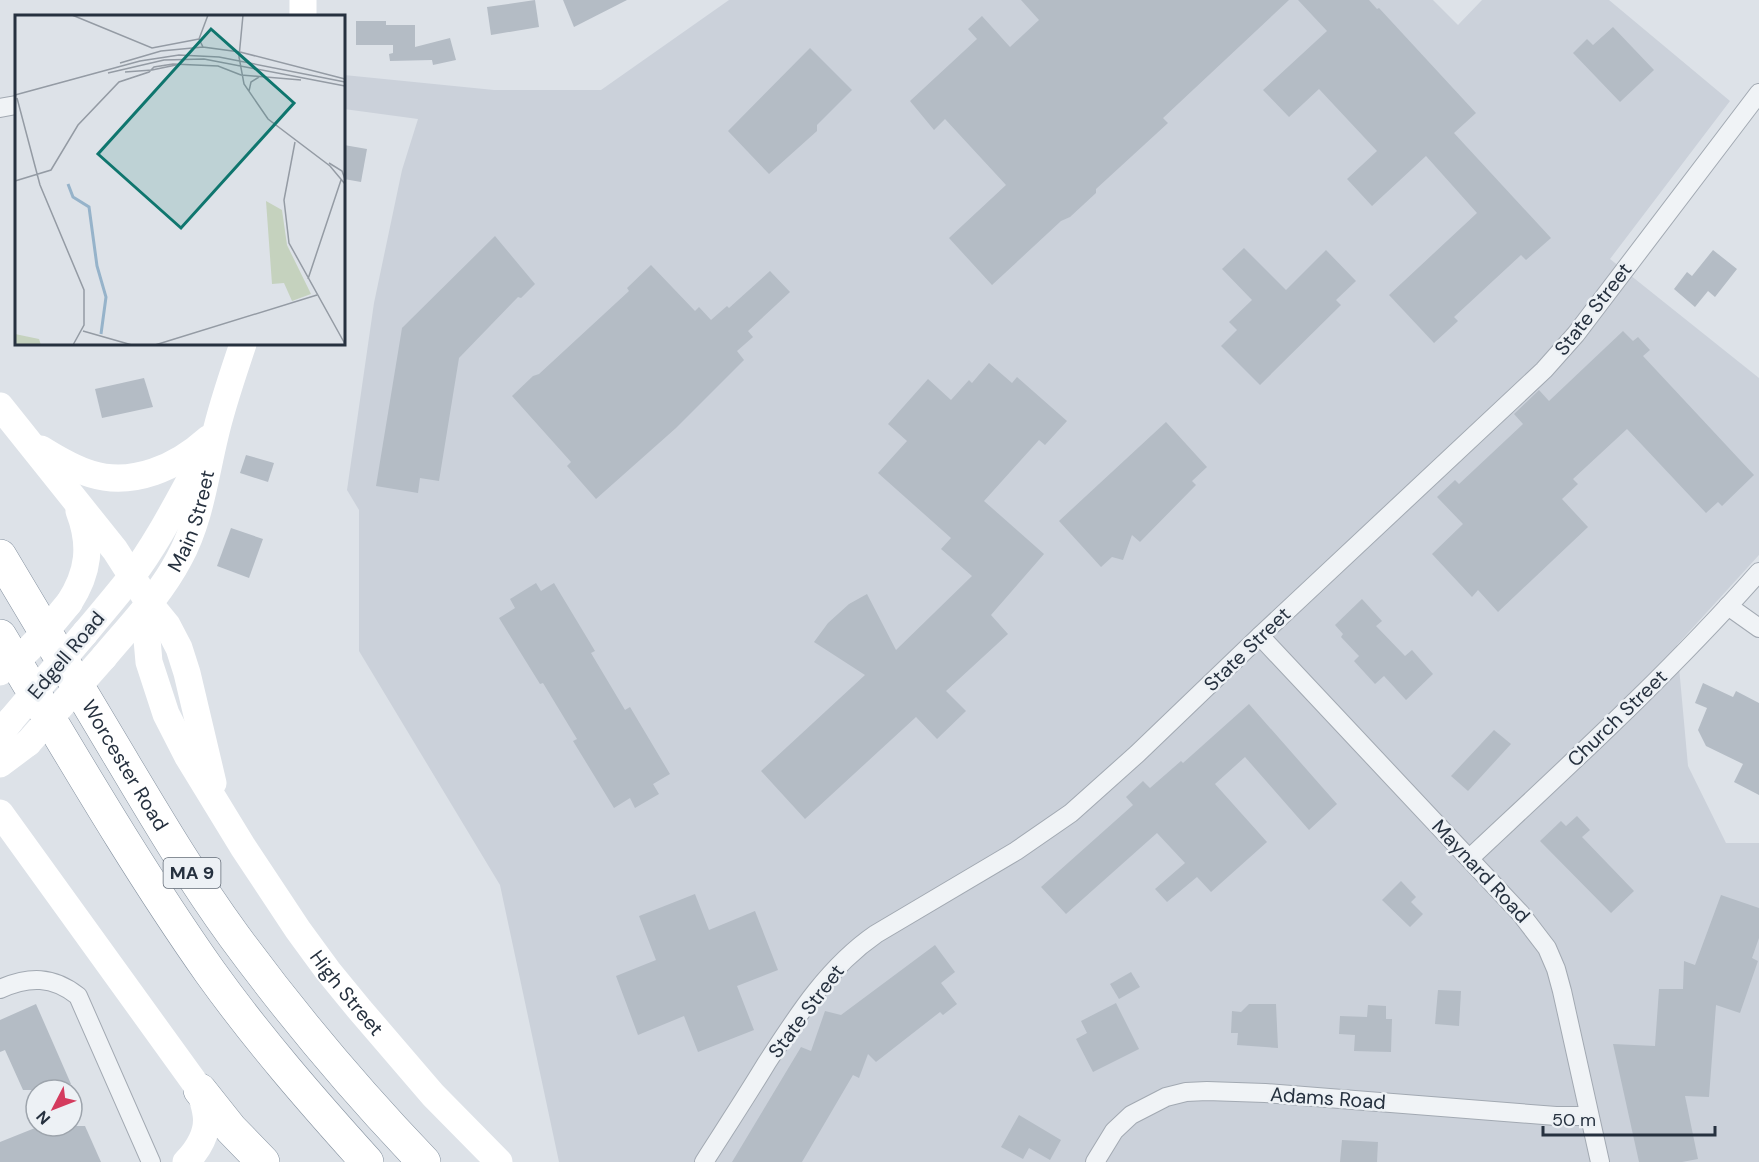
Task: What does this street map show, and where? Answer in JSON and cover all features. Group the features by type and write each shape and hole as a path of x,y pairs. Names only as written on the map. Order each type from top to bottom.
{"highway":[{"name":"Worcester Road","path":"0,556 145,799 233,935 338,1068 424,1162"},
{"name":"Worcester Road","path":"0,636 121,836 211,974 315,1104 367,1162"},
{"path":"200,1090 231,1129 263,1162"}],"main road":[{"name":"Main Street","path":"149,603 178,560 190,537 216,432 243,345"},
{"path":"0,406 74,498 132,575 149,603"},
{"name":"Main Street","path":"132,575 163,529 216,432"},
{"path":"28,441 65,463 92,475 112,478 150,473 175,463 196,450 216,432"},
{"path":"0,672 18,660 32,646 79,589 87,561 87,543 85,526 74,498"},
{"name":"Edgell Road","path":"5,727 132,575"},
{"name":"Edgell Road","path":"0,764 28,744 149,603"},
{"name":"High Street","path":"149,603 146,628 149,662 166,714 188,757 218,805 270,888 328,971 410,1068 499,1162"},
{"path":"0,813 200,1090 207,1114 206,1123 203,1138 194,1155 186,1162"}],"street":[{"name":"State Street","path":"704,1162 790,1027 823,982 846,958 876,934 1016,852 1071,813 1137,754 1560,354 1759,93"},
{"path":"0,108 15,105"},
{"name":"Church Street","path":"1470,858 1637,700 1759,572"},
{"path":"1728,606 1759,627"},
{"name":"Maynard Road","path":"1260,636 1470,858 1521,914 1547,948 1562,992 1600,1162"},
{"path":"0,989 38,979 67,987 78,996 151,1162"},
{"name":"Adams Road","path":"1095,1162 1114,1131 1131,1115 1166,1097 1185,1092 1265,1093 1556,1116 1589,1116"}],"shaded area":[{"path":"729,0 1433,0 1458,25 1482,0 1609,0 1730,101 1610,259 1759,378 1759,555 1677,645 1688,766 1726,843 1759,843 1759,1162 559,1162 500,885 359,651 359,510 347,490 374,303 402,170 418,119 345,109 345,75 494,90 601,90"}],"building":[{"path":"535,0 539,27 491,35 487,7"},
{"path":"563,0 627,0 574,27"},
{"path":"1021,0 1289,0 1163,118 1168,123 1096,189 1096,193 1070,217 1061,221 992,285 949,238 1006,185 945,119 934,130 910,101 977,39 968,29 982,16 1010,47 1039,20"},
{"path":"1298,0 1369,0 1377,9 1379,8 1476,113 1454,133 1551,238 1526,260 1521,255 1454,317 1458,321 1434,343 1389,295 1477,213 1426,156 1372,206 1347,179 1377,151 1319,89 1289,117 1263,90 1327,31"},
{"path":"356,21 386,21 386,25 415,25 415,47 450,38 456,60 433,65 432,60 390,61 389,54 393,53 393,45 356,45"},
{"path":"1613,27 1654,70 1620,102 1573,53 1587,39 1593,45"},
{"path":"810,48 852,90 817,125 817,131 769,174 728,131"},
{"path":"345,145 367,149 361,182 345,179"},
{"path":"495,236 535,284 521,298 518,297 459,358 439,481 420,478 418,493 376,486 402,328"},
{"path":"1244,248 1286,290 1326,250 1356,281 1336,300 1341,305 1260,385 1221,346 1237,330 1229,322 1252,300 1222,269"},
{"path":"1713,250 1737,269 1715,297 1708,291 1695,307 1674,289 1687,272 1692,276"},
{"path":"651,265 695,311 699,307 711,320 727,306 729,308 770,271 790,292 748,331 753,337 737,351 744,360 676,428 596,499 567,466 571,462 512,396 629,291 627,288"},
{"path":"1623,331 1633,341 1638,337 1650,350 1643,356 1754,475 1722,506 1718,502 1706,513 1627,429 1573,479 1578,484 1562,499 1588,527 1498,612 1478,590 1472,597 1432,554 1463,524 1437,497 1455,480 1459,484 1523,424 1514,414 1539,390 1549,401"},
{"path":"989,363 1012,383 1017,377 1067,421 1045,445 1039,440 984,501 1044,554 991,615 1008,634 946,691 966,711 937,739 916,717 805,819 761,771 865,675 814,642 828,623 849,604 867,594 896,650 972,576 941,549 951,538 878,473 907,441 888,424 928,379 951,400 969,380 972,383"},
{"path":"144,378 153,407 102,418 95,389"},
{"path":"1166,422 1207,467 1192,481 1196,485 1140,542 1132,535 1123,560 1112,557 1101,567 1059,521"},
{"path":"246,455 274,463 268,482 240,473"},
{"path":"231,528 263,539 249,578 217,566"},
{"path":"536,583 541,591 554,583 595,651 591,653 625,710 630,707 670,774 653,784 659,794 635,808 630,798 614,808 573,741 577,739 499,618 515,608 510,599"},
{"path":"1362,599 1382,621 1376,626 1405,656 1412,650 1433,674 1406,700 1384,676 1375,684 1354,661 1359,656 1341,637 1343,634 1335,625"},
{"path":"1703,683 1733,697 1736,691 1759,703 1759,795 1734,782 1743,764 1706,746 1698,730 1707,708 1695,703"},
{"path":"1249,704 1337,804 1309,830 1245,757 1215,784 1267,842 1211,892 1197,877 1167,902 1155,889 1185,863 1157,833 1066,914 1041,887 1133,805 1126,797 1143,781 1150,788 1181,761 1183,763"},
{"path":"1494,730 1511,744 1468,791 1451,776"},
{"path":"1577,816 1590,830 1582,837 1634,891 1611,913 1540,841 1561,821 1566,826"},
{"path":"1401,881 1416,897 1411,902 1423,914 1410,927 1382,900"},
{"path":"695,894 709,930 755,911 778,970 737,986 754,1030 698,1052 684,1016 638,1035 616,976 656,960 639,916"},
{"path":"1721,895 1759,908 1759,938 1752,958 1758,961 1740,1013 1716,1005 1709,1097 1685,1096 1698,1159 1682,1162 1639,1162 1613,1044 1655,1046 1659,989 1683,989 1684,961 1695,965"},
{"path":"935,945 955,972 941,983 957,1004 943,1015 940,1012 876,1062 868,1054 859,1078 853,1075 802,1162 732,1162 801,1047 811,1051 825,1011 841,1015"},
{"path":"1131,972 1140,987 1119,999 1110,984"},
{"path":"1438,990 1461,991 1459,1026 1435,1024"},
{"path":"1116,1003 1139,1049 1093,1072 1076,1039 1087,1033 1081,1021"},
{"path":"36,1004 68,1078 24,1078 23,1090 5,1050 0,1052 0,1020"},
{"path":"1249,1004 1276,1004 1278,1048 1237,1045 1238,1033 1231,1033 1232,1011 1241,1012"},
{"path":"1368,1005 1386,1006 1386,1019 1392,1019 1391,1052 1354,1051 1355,1035 1339,1034 1340,1016 1367,1017"},
{"path":"1019,1115 1061,1140 1050,1160 1029,1148 1023,1159 1001,1147"},
{"path":"85,1126 101,1162 0,1162 0,1142 24,1132 24,1138 84,1138"},
{"path":"1342,1140 1378,1142 1377,1162 1340,1162"}]}
